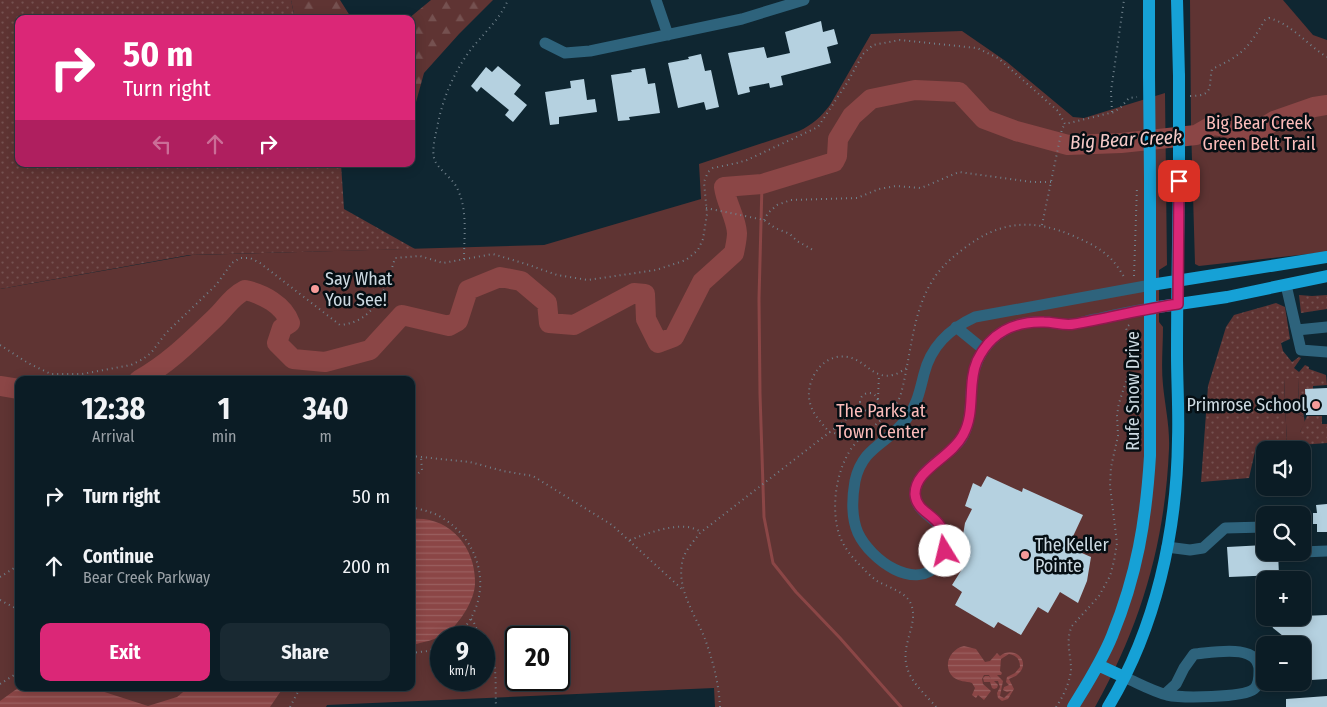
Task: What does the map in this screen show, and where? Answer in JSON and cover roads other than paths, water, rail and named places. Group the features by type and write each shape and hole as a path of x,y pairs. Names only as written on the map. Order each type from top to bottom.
{"main road":[{"name":"Rufe Snow Drive","path":"1073,707 1112,638 1132,580 1147,502 1150,456 1151,308 1149,0"},
{"path":"1108,707 1124,677 1157,591 1174,505 1178,438 1179,76 1177,0"},
{"path":"1151,285 1327,257"},
{"path":"1151,308 1227,297 1327,276"},
{"path":"1098,665 1124,677"}],"street":[{"path":"656,0 668,34"},
{"path":"545,43 565,53 590,51 742,19 804,0"},
{"path":"1151,285 982,315 956,327 938,343 932,352 913,410 897,430 870,451 861,464 857,475 853,498 855,524 858,533 870,552 886,565 908,574 918,575 927,573 942,561 945,551 943,531 938,522 924,512 917,502 915,496 916,486 920,477 956,446 967,429 976,363 992,338 1005,329 1020,324 1046,322 1072,324 1151,308"},
{"path":"1286,285 1301,350 1327,352"},
{"path":"956,327 984,349"},
{"path":"1297,330 1327,327"},
{"path":"1167,547 1190,550 1203,548 1225,528 1256,527"},
{"path":"1311,552 1327,551"},
{"path":"1124,677 1165,694 1180,698 1243,694 1254,689 1259,680 1259,668 1256,661 1247,653 1238,650 1194,654 1176,684 1165,694"}],"waterway":[{"name":"Big Bear Creek","path":"145,376 179,352 232,299 245,290 259,294 272,301 283,311 290,323 282,328 277,343 293,359 325,362 370,350 402,315 449,326 458,321 468,290 500,277 521,281 547,303 549,323 574,325 634,293 645,294 646,319 658,343 674,337 702,282 734,253 737,236 736,227 724,187 762,184 834,162 837,156 838,139 852,116 871,99 915,90 959,92 984,119 1016,131 1068,145 1121,143 1196,135 1213,125 1259,130 1274,121 1314,107 1327,105"},
{"path":"762,184 759,299 760,394 764,517 773,563 796,592 901,707"},
{"name":"Big Bear Creek","path":"0,386 15,388"}],"place":[{"name":"Say What You See!","path":"315,289"},
{"name":"Primrose School","path":"1316,405"},
{"name":"The Keller Pointe","path":"1025,555"}],"park label":[{"name":"Big Bear Creek Green Belt Trail","path":"1259,133"},
{"name":"The Parks at Town Center","path":"881,421"}]}
